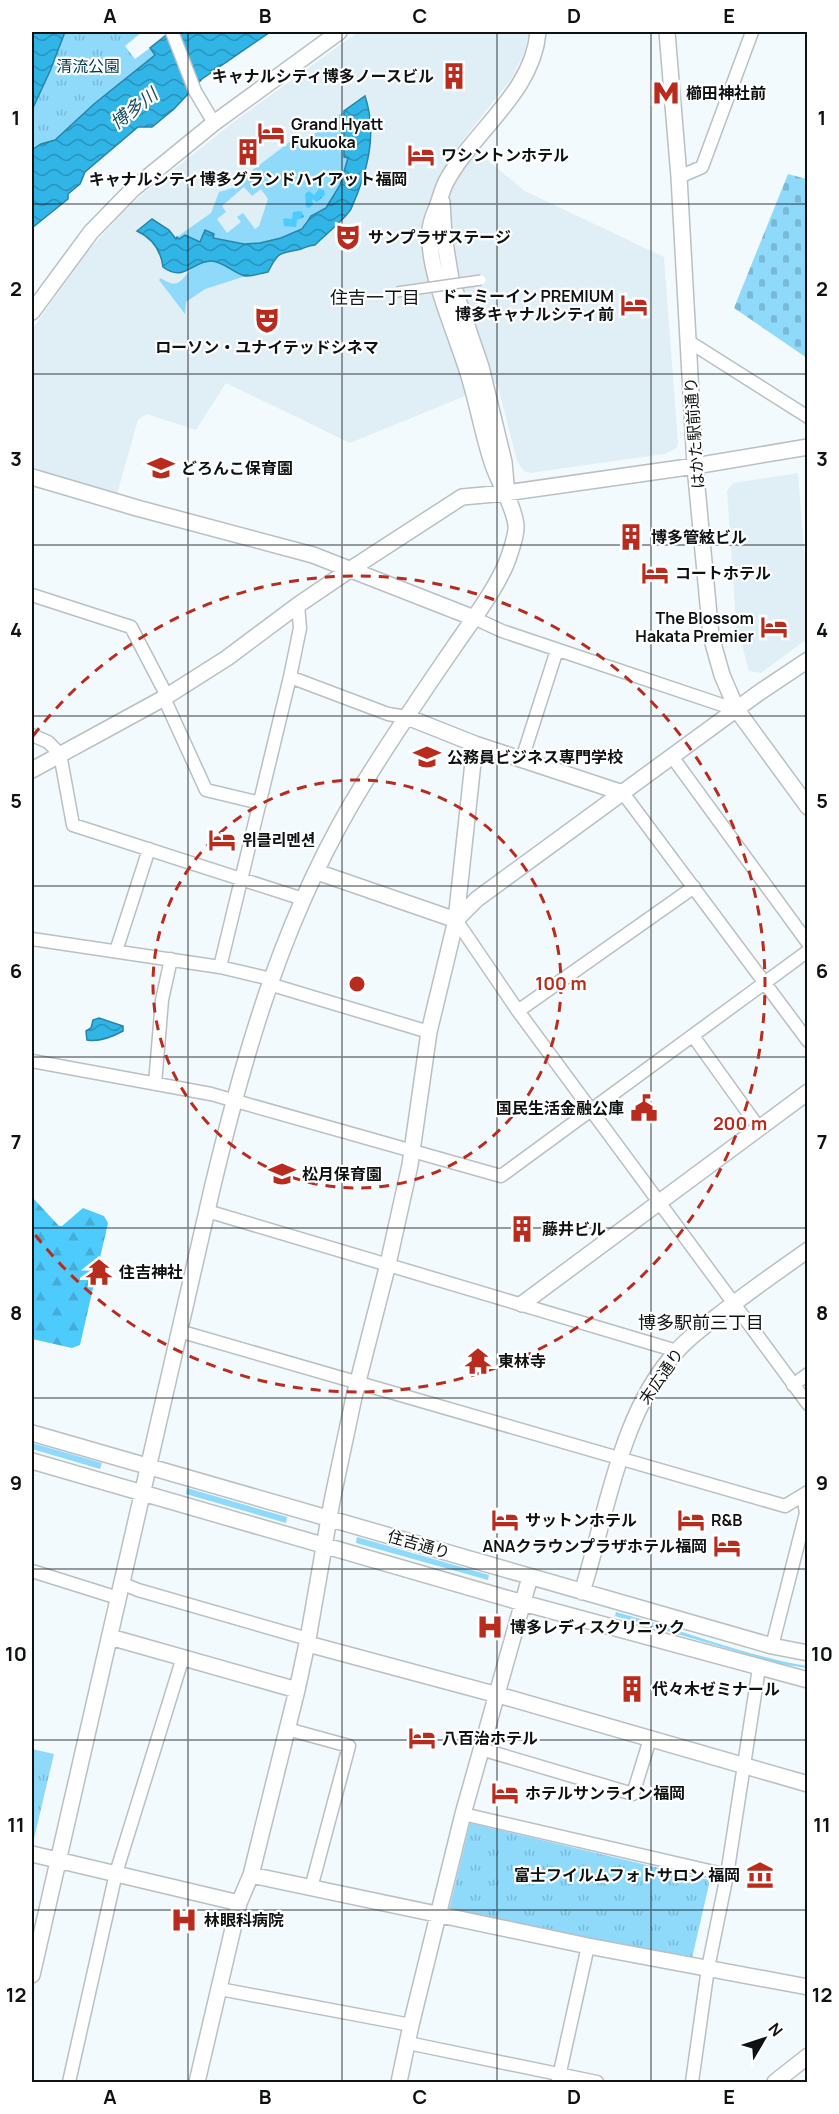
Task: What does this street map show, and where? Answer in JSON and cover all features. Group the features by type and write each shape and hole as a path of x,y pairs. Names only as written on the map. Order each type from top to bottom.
{"street":[{"path":"172,32 195,91 214,123"},
{"path":"32,312 91,232 133,189 214,123 339,32"},
{"path":"32,1975 233,1100 270,982 303,899 364,784 474,618 508,560 511,549 516,527 506,493 504,462 481,367 451,279 444,237 442,193 444,185 459,162 516,90 536,47 538,32"},
{"name":"はかた駅前通り","path":"667,32 679,177 695,466 711,636 722,675 737,710 807,807"},
{"path":"679,177 702,167 752,32"},
{"path":"397,292 482,280"},
{"path":"688,341 807,417"},
{"path":"32,770 166,697 227,658 351,569 462,497 506,493 695,466 807,447"},
{"path":"32,477 313,555 474,618 501,631 737,710"},
{"path":"32,595 131,627 166,697 206,790 260,804"},
{"path":"220,967 290,677 300,628 298,605"},
{"path":"522,759 556,650"},
{"path":"456,920 477,899 737,710 806,663"},
{"path":"290,677 387,714 407,717 475,744 623,793 807,1041"},
{"path":"32,735 48,742 60,754 73,825 303,899"},
{"path":"197,2082 239,1903 250,1875 297,1690 358,1383 388,1264 412,1152 429,1032 456,920 475,744"},
{"path":"673,758 807,943"},
{"path":"116,951 149,849"},
{"path":"317,873 456,920 518,1011 807,1404"},
{"path":"518,1011 694,887"},
{"path":"32,941 220,967 429,1032"},
{"path":"32,1061 233,1100 501,1176 807,951"},
{"path":"155,1084 162,1000 171,959"},
{"path":"693,1036 759,1128"},
{"path":"522,1304 807,1092"},
{"path":"207,1211 677,1351"},
{"name":"末広通り","path":"582,1592 620,1459 637,1411 648,1390 677,1351 734,1304 807,1250"},
{"path":"179,1331 786,1506 805,1494 806,1513 774,1630 772,1646"},
{"path":"793,1385 807,1374"},
{"name":"住吉通り","path":"32,1433 772,1646 807,1653"},
{"name":"住吉通り","path":"32,1461 523,1603 807,1680"},
{"path":"32,1571 119,1590 138,1590 308,1642 744,1764 807,1784"},
{"path":"399,2082 463,1814 530,1577"},
{"path":"110,1637 297,1690"},
{"path":"69,2082 116,1873 183,1657"},
{"path":"692,2082 708,1968 727,1875 759,1668"},
{"path":"287,1729 349,1746 311,1888"},
{"path":"481,1749 633,1794 650,1739"},
{"path":"463,1814 727,1875"},
{"path":"32,1854 239,1903"},
{"path":"250,1875 588,1946 807,1988"},
{"path":"558,2078 588,1946"},
{"path":"220,1989 411,2025"},
{"path":"408,2043 558,2078 597,2082"},
{"path":"775,2082 807,2056"}],"shaded area":[{"path":"358,32 529,32 524,53 512,78 463,140 525,191 664,257 677,448 665,454 530,473 524,471 517,461 497,383 350,443 226,383 196,430 147,414 138,420 117,494 69,481 32,467 32,329 88,251 120,215 144,193 235,121"},
{"path":"798,473 807,591 807,639 761,673 749,671 736,623 727,491 733,483"}],"green space":[{"name":"清流公園","path":"65,32 142,32 125,46 135,59 150,48 156,55 94,104 54,140 32,150 32,110"},
{"path":"344,111 344,157 349,157 340,185 326,208 310,217 302,229 284,238 258,243 220,241 206,230 200,242 185,235 179,240 177,237 211,213 219,192 239,186 242,178 296,137 302,144","holes":["244,187 252,196 261,189 268,199 259,226 255,229 243,213 237,217 241,222 227,233 217,219 226,212 222,206"]},
{"path":"788,174 807,179 807,358 734,308"},
{"path":"319,189 324,190 325,195 317,202 312,199 313,205 306,207 305,194 309,191 314,195"},
{"path":"300,211 304,217 297,220 296,227 284,226 285,218 292,219 293,212"},
{"path":"214,261 246,276 205,289 186,302 185,314 159,280 161,278 174,284 182,280 193,267"},
{"path":"32,1197 59,1226 83,1208 104,1216 108,1223 80,1345 72,1348 32,1339"},
{"path":"32,1443 102,1463 100,1469 32,1449"},
{"path":"187,1488 287,1517 286,1523 186,1494"},
{"path":"357,1537 489,1575 488,1580 356,1543"},
{"path":"616,1612 735,1649 807,1666 807,1668 780,1664 615,1616"},
{"path":"32,1749 54,1754 33,1843 32,1843"},
{"path":"470,1823 710,1880 690,1967 449,1910"}],"water":[{"path":"32,32 65,32 32,110"},
{"name":"博多川","path":"170,32 270,32 202,79 174,109 152,127 138,127 85,172 80,184 68,194 68,199 32,228 32,150 41,144 55,140 94,104 155,55 150,48"},
{"path":"365,96 371,125 371,139 362,182 349,213 315,245 282,254 276,258 268,272 245,276 220,263 211,261 177,273 163,267 155,246 137,231 152,219 169,230 176,239 185,235 200,242 205,230 214,234 213,238 244,244 281,238 302,229 311,216 326,208 340,185 348,158 344,157 344,111"},
{"path":"99,1018 123,1026 123,1031 105,1038 87,1040 86,1031 91,1028 93,1020"}],"place":[{"name":"キャナルシティ博多ノースビル","path":"454,76"},
{"name":"櫛田神社前","path":"666,93"},
{"name":"Grand Hyatt Fukuoka","path":"271,133"},
{"name":"キャナルシティ博多グランドハイアット福岡","path":"248,152"},
{"name":"ワシントンホテル","path":"421,155"},
{"name":"サンプラザステージ","path":"348,237"},
{"name":"ドーミーイン PREMIUM 博多キャナルシティ前","path":"634,305"},
{"name":"ローソン・ユナイテッドシネマ","path":"267,320"},
{"name":"どろんこ保育園","path":"161,468"},
{"name":"博多管絃ビル","path":"631,537"},
{"name":"コートホテル","path":"655,573"},
{"name":"The Blossom Hakata Premier","path":"774,627"},
{"name":"公務員ビジネス専門学校","path":"427,757"},
{"name":"위클리멘션","path":"222,840"},
{"name":"国民生活金融公庫","path":"644,1108"},
{"name":"松月保育園","path":"282,1174"},
{"name":"藤井ビル","path":"522,1229"},
{"name":"住吉神社","path":"99,1272"},
{"name":"東林寺","path":"478,1361"},
{"name":"サットンホテル","path":"505,1520"},
{"name":"R&B","path":"691,1520"},
{"name":"ANAクラウンプラザホテル福岡","path":"727,1546"},
{"name":"博多レディスクリニック","path":"490,1627"},
{"name":"代々木ゼミナール","path":"632,1689"},
{"name":"八百治ホテル","path":"422,1738"},
{"name":"ホテルサンライン福岡","path":"505,1793"},
{"name":"富士フイルムフォトサロン 福岡","path":"760,1875"},
{"name":"林眼科病院","path":"184,1920"}],"district":[{"name":"住吉一丁目","path":"375,298"},
{"name":"博多駅前三丁目","path":"701,1323"}]}
